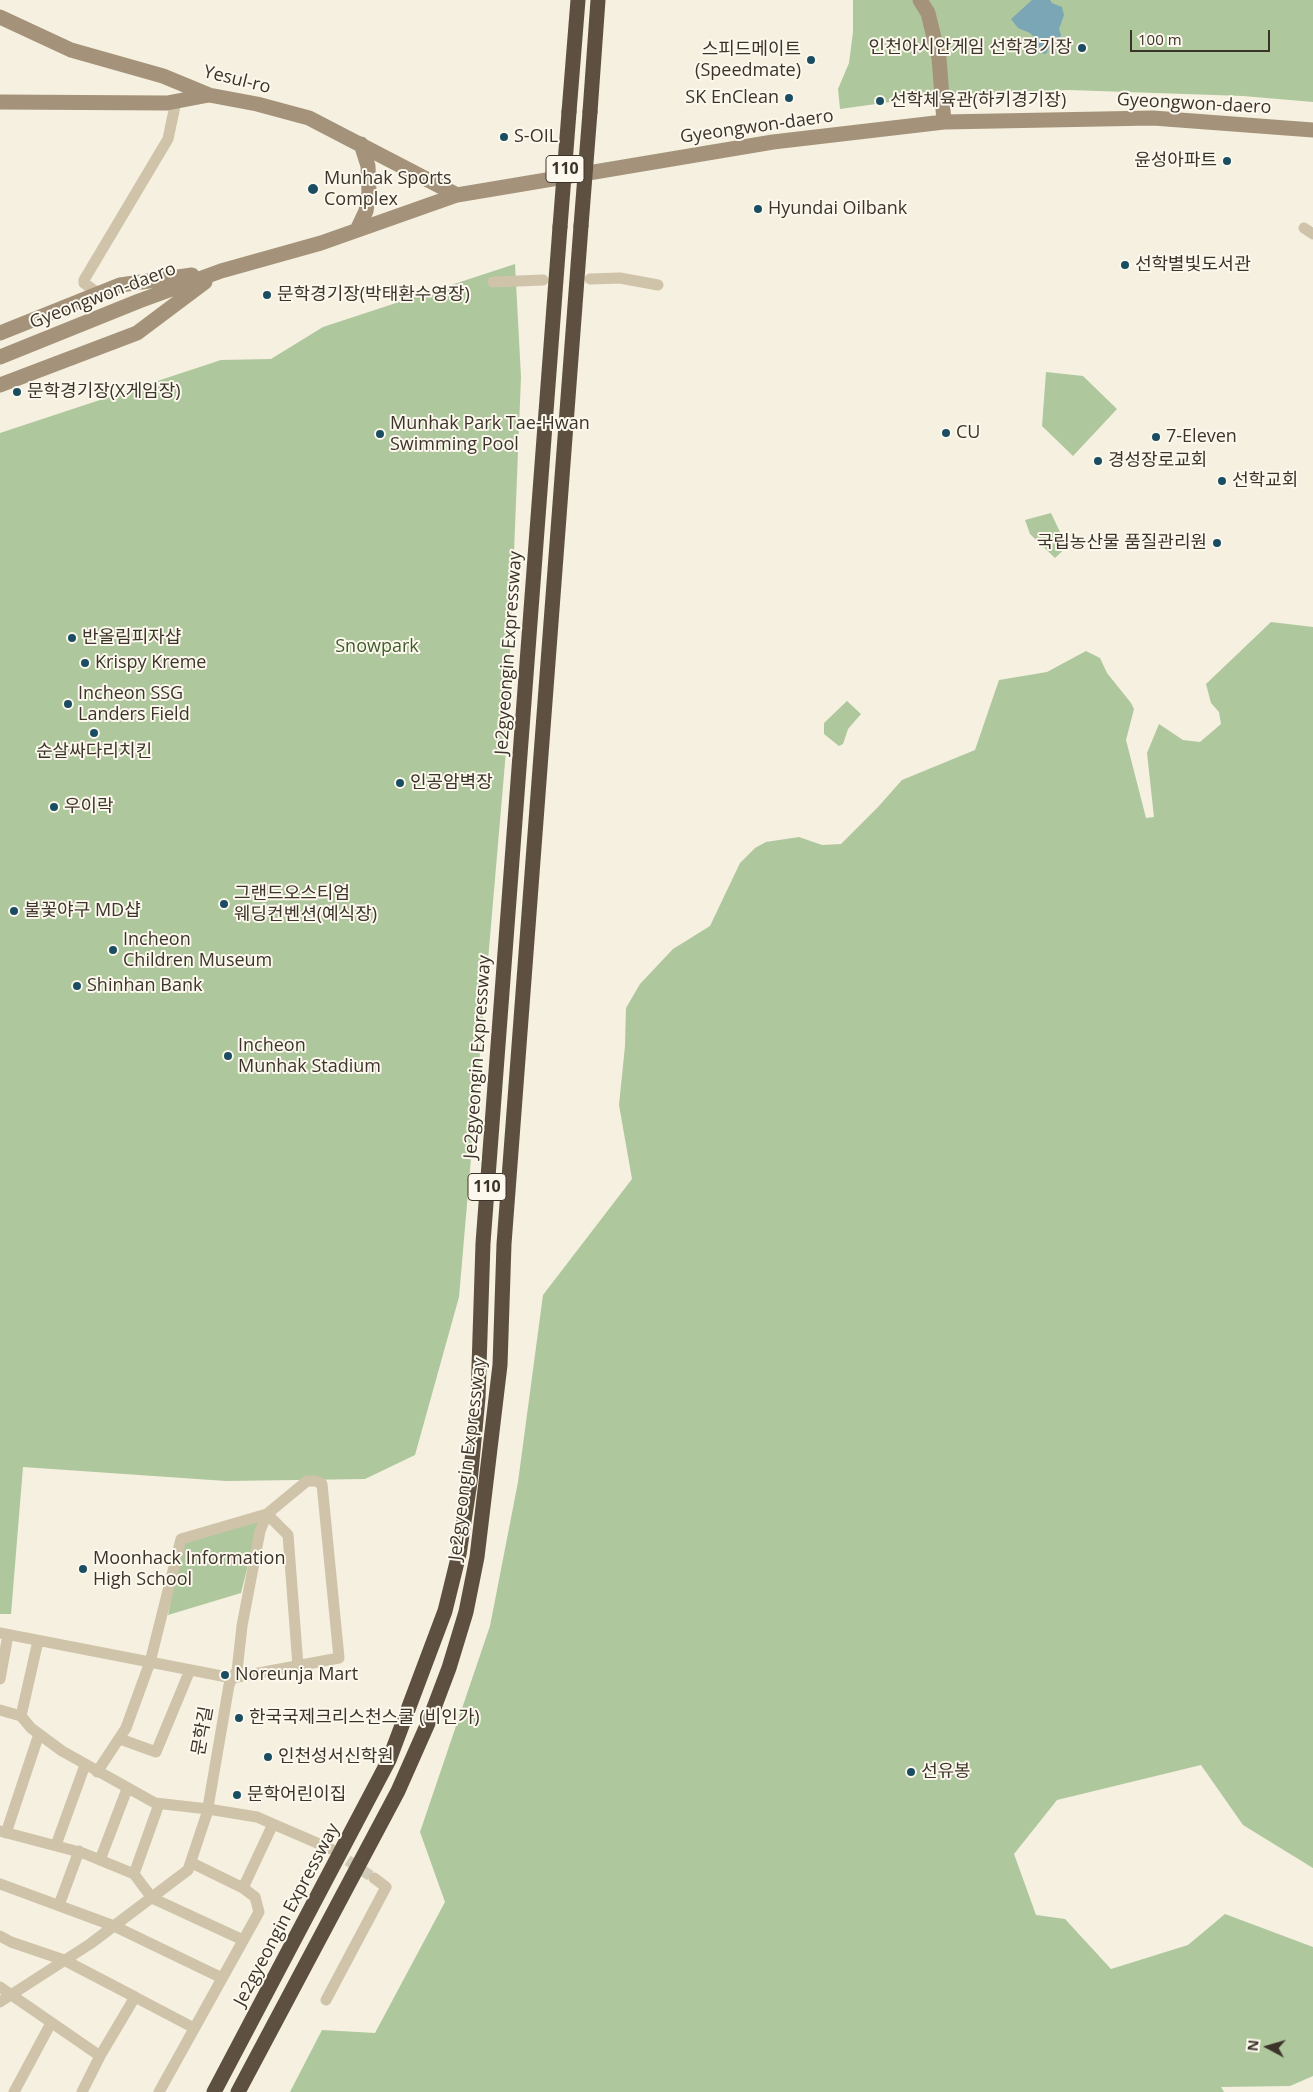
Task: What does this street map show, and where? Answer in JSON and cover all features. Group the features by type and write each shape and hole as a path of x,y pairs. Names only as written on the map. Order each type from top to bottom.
{"highway":[{"name":"Je2gyeongin Expressway","path":"214,2092 389,1760 445,1611 459,1554 470,1482 478,1398 483,1243 578,0"},
{"name":"Je2gyeongin Expressway","path":"238,2092 402,1782 429,1721 449,1668 466,1612 477,1557 500,1365 504,1244 598,0"}],"main road":[{"path":"920,0 928,13 939,58 944,122"},
{"name":"Yesul-ro","path":"0,18 71,50 163,76 209,95 257,104 309,118 457,195"},
{"path":"0,102 167,103 209,95"},
{"name":"Gyeongwon-daero","path":"0,357 139,301 220,271 321,243 457,195 773,142 944,122 1152,118 1313,130"},
{"path":"357,230 366,211 369,192 368,166 361,144"},
{"name":"Gyeongwon-daero","path":"0,333 120,285 220,271"},
{"name":"Gyeongwon-daero","path":"0,386 137,333 220,271"}],"street":[{"path":"99,294 84,283 84,280 168,139 176,101"},
{"path":"590,279 620,278 658,285"},
{"path":"493,282 543,280"},
{"path":"0,1679 4,1634 38,1641 150,1662 232,1678 339,1658 322,1484 316,1481 307,1481 267,1514 181,1539 150,1662 126,1728 97,1772"},
{"path":"267,1514 288,1535 298,1666"},
{"name":"문학길","path":"3,1994 64,1960 114,1926 188,1870 192,1863 208,1809 229,1685 237,1671 242,1626 260,1530 267,1514"},
{"path":"21,1716 38,1641"},
{"path":"120,1739 156,1752 190,1670"},
{"path":"0,1710 21,1716 31,1728 62,1751 128,1789 159,1804 257,1817 330,1849"},
{"path":"39,1734 3,1832 79,1852 134,1874 152,1898 243,1940"},
{"path":"56,1845 85,1765"},
{"path":"100,1860 128,1789"},
{"path":"134,1874 159,1804"},
{"path":"244,1888 273,1824"},
{"path":"59,1905 79,1852"},
{"path":"159,2092 259,1912 255,1897 244,1888 192,1863"},
{"path":"326,2000 386,1887 374,1878"},
{"path":"0,1884 114,1926 222,1978"},
{"path":"0,1936 11,1942 64,1960 194,2028"},
{"path":"3,1994 100,2056"},
{"path":"82,2092 134,1996"},
{"path":"14,2092 51,2023"}],"green space":[{"name":"인천아시안게임 선학경기장","path":"853,0 1313,0 1313,102 1243,96 1069,90 948,94 840,109 838,89 849,63 853,32"},
{"name":"Incheon Munhak Stadium","path":"515,264 521,377 506,751 459,1297 415,1455 365,1479 226,1481 23,1467 11,1614 0,1614 0,433 221,360 271,359 323,327"},
{"path":"1046,372 1083,376 1117,409 1073,456 1042,426"},
{"path":"1051,513 1060,532 1071,543 1055,558 1030,534 1025,520"},
{"path":"1271,622 1313,627 1313,1868 1243,1825 1201,1765 1057,1800 1014,1854 1036,1915 1065,1919 1111,1969 1188,1945 1225,1914 1313,1947 1313,2076 1290,2086 1221,2087 1224,2092 290,2092 322,2030 375,2033 445,1902 420,1832 490,1626 518,1482 543,1295 632,1179 619,1105 625,1046 626,1008 640,984 673,949 710,926 740,863 755,848 766,842 799,837 822,845 841,844 902,780 975,750 999,680 1047,672 1086,651 1100,658 1107,673 1134,709 1126,740 1146,818 1154,817 1147,753 1159,724 1183,740 1200,742 1221,724 1219,712 1211,703 1206,684"},
{"path":"847,701 861,714 848,729 843,744 839,746 824,734 824,723"},
{"path":"259,1521 241,1593 168,1615 182,1544"}],"water":[{"path":"1032,0 1050,0 1052,3 1062,7 1064,15 1059,29 1061,35 1058,41 1051,43 1046,54 1036,52 1035,38 1030,33 1018,28 1011,19"}],"tunnel":[{"path":"334,1851 375,1879"}],"place":[{"name":"인천아시안게임 선학경기장","path":"1082,48"},
{"name":"스피드메이트 (Speedmate)","path":"811,60"},
{"name":"SK EnClean","path":"789,98"},
{"name":"선학체육관(하키경기장)","path":"880,101"},
{"name":"S-OIL","path":"504,137"},
{"name":"윤성아파트","path":"1227,161"},
{"name":"Munhak Sports Complex","path":"313,189"},
{"name":"Hyundai Oilbank","path":"758,209"},
{"name":"선학별빛도서관","path":"1125,265"},
{"name":"문학경기장(박태환수영장)","path":"267,295"},
{"name":"문학경기장(X게임장)","path":"17,392"},
{"name":"CU","path":"946,433"},
{"name":"Munhak Park Tae-Hwan Swimming Pool","path":"380,434"},
{"name":"7-Eleven","path":"1156,437"},
{"name":"경성장로교회","path":"1098,461"},
{"name":"선학교회","path":"1222,481"},
{"name":"국립농산물 품질관리원","path":"1217,543"},
{"name":"반올림피자샵","path":"72,638"},
{"name":"Krispy Kreme","path":"85,663"},
{"name":"Incheon SSG Landers Field","path":"68,704"},
{"name":"순살싸다리치킨","path":"94,733"},
{"name":"인공암벽장","path":"400,783"},
{"name":"우이락","path":"54,807"},
{"name":"그랜드오스티엄 웨딩컨벤션(예식장)","path":"224,904"},
{"name":"불꽃야구 MD샵","path":"14,911"},
{"name":"Incheon Children Museum","path":"113,950"},
{"name":"Shinhan Bank","path":"77,986"},
{"name":"Incheon Munhak Stadium","path":"228,1056"},
{"name":"Moonhack Information High School","path":"83,1569"},
{"name":"Noreunja Mart","path":"225,1675"},
{"name":"한국국제크리스천스쿨 (비인가)","path":"239,1718"},
{"name":"인천성서신학원","path":"268,1757"},
{"name":"선유봉","path":"911,1772"},
{"name":"문학어린이집","path":"237,1795"}],"park label":[{"name":"Snowpark","path":"377,647"}]}
